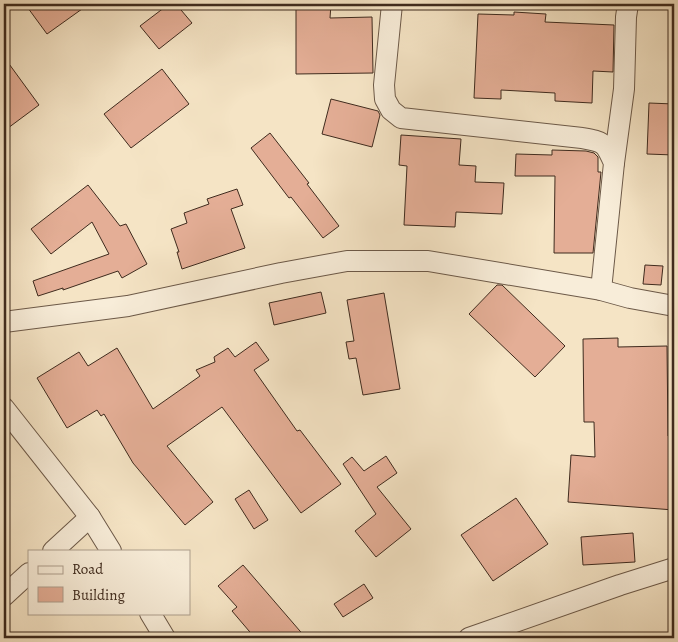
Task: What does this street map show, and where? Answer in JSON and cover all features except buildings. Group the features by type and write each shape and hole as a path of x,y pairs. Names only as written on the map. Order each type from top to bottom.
{"street":[{"path":"392,4 384,85 385,100 391,110 402,118 600,141 608,149 614,163"},
{"path":"600,290 624,89 628,4"},
{"path":"4,322 128,306 281,272 347,261 428,261 600,290 674,306"},
{"path":"4,408 90,517 110,550"},
{"path":"54,550 90,517"},
{"path":"469,638 674,568"},
{"path":"4,596 28,574"},
{"path":"151,614 165,638"}]}
